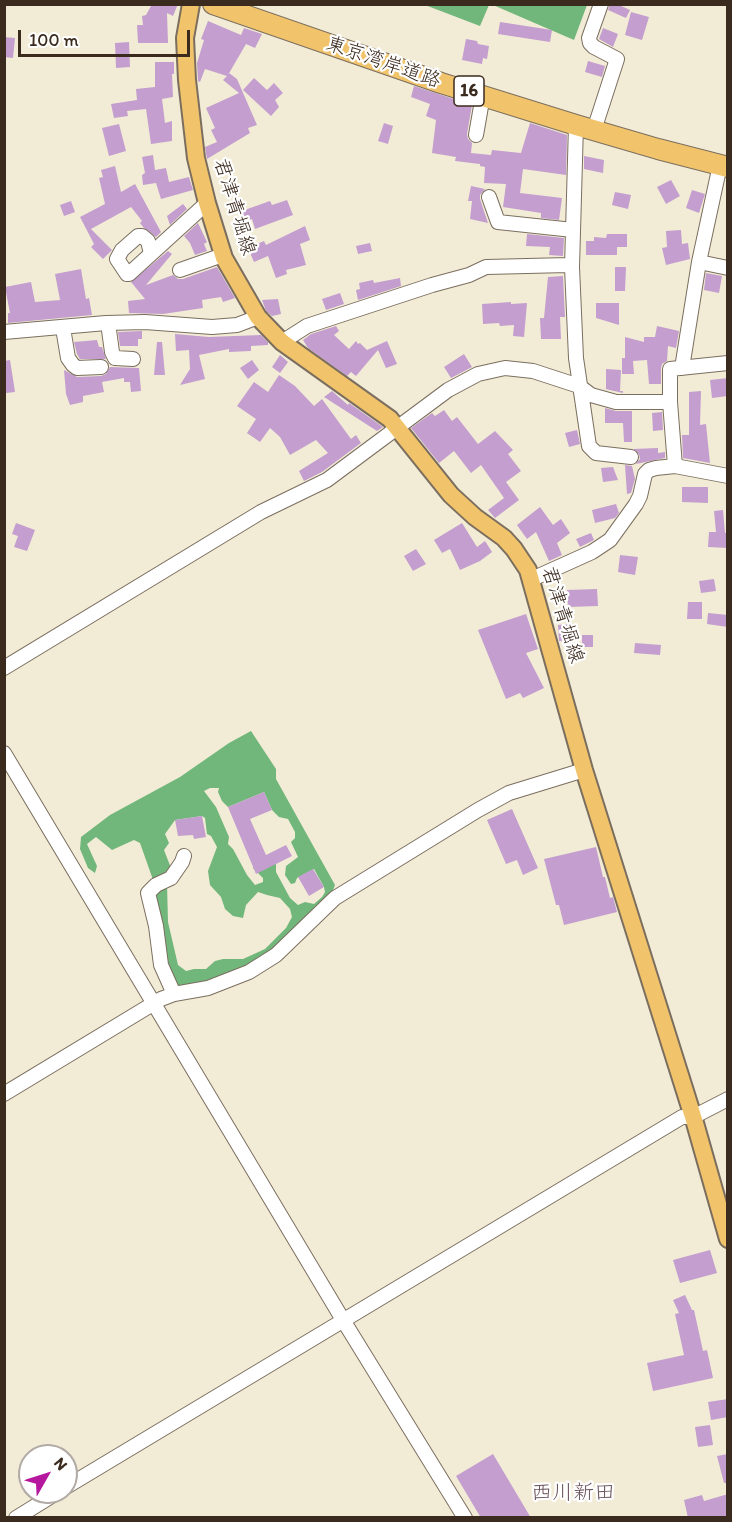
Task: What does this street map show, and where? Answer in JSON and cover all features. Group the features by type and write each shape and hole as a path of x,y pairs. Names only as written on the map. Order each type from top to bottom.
{"highway":[{"name":"東京湾岸道路","path":"213,4 430,79 585,128 724,166"}],"main road":[{"name":"君津青堀線","path":"191,4 185,38 187,80 196,158 207,203 224,255 258,317 282,342 390,419 451,495 514,549 532,579 584,770 693,1117 728,1239"}],"street":[{"path":"601,4 589,38 590,43 617,59 585,128 573,230 579,386 589,446 592,451 631,457"},
{"path":"476,135 483,95"},
{"path":"682,368 699,262 724,166"},
{"path":"489,197 498,222 573,230"},
{"path":"151,254 207,203"},
{"path":"184,265 224,255"},
{"path":"699,262 728,268"},
{"path":"282,342 307,326 469,275 486,267 568,265 573,267"},
{"path":"4,332 145,322 212,327 237,325 258,317"},
{"path":"108,323 115,358 133,359"},
{"path":"63,328 69,362 77,368 101,367"},
{"path":"675,466 670,369 728,363"},
{"path":"4,668 261,512 327,480 448,390 478,374 505,368 533,371 579,386 591,395 616,402 670,402"},
{"path":"532,579 592,552 610,540 636,504 645,474 656,468 675,466 728,477"},
{"path":"4,753 343,1320 465,1518"},
{"path":"4,1094 153,1004 174,994 208,988 249,972 276,955 335,898 478,810 509,793 584,770"},
{"path":"174,994 161,965 156,926 148,893 156,885 171,878 184,856"},
{"path":"78,1480 682,1117 693,1117 728,1099"},
{"path":"16,1518 39,1504"}],"green space":[{"path":"425,5 489,5 480,26"},
{"path":"493,5 587,5 574,40"},
{"path":"251,731 276,769 276,779 335,885 332,893 273,955 224,977 199,984 179,986 173,980 165,962 152,877 140,843 134,840 112,850 96,837 87,844 97,866 95,873 88,868 80,849 81,837 110,815 180,777 229,743","holes":["219,788 218,792 222,801 228,807 264,792 272,810 279,817 288,819 295,832 295,838 291,842 298,857 286,866 285,875 291,884 314,869 324,887 325,892 322,897 314,904 305,902 298,905 290,898 276,872 276,864 254,862 253,868 263,878 263,882 255,885 228,844 229,837 216,807 204,791","202,816 205,818 207,834 211,836 217,847 208,871 210,885 221,897 225,909 233,916 243,918 246,905 258,892 280,898 290,909 292,917 286,928 265,949 243,959 223,959 215,961 206,969 186,971 178,965 168,922 167,884 171,868 164,850 169,843 165,834 175,820"]}],"building":[{"path":"148,4 178,4 173,16 167,13 168,43 138,43 137,25 143,25 142,16 146,15 151,6"},
{"path":"610,4 617,4 630,10 626,18 608,10"},
{"path":"631,12 649,17 642,40 625,35"},
{"path":"208,21 241,35 244,28 262,34 255,48 246,44 229,73 237,79 257,125 248,128 250,133 207,159 205,147 217,142 211,130 215,128 206,108 239,93 223,80 227,76 205,69 200,82 198,81 197,63 204,40 201,39"},
{"path":"500,22 552,30 550,42 498,34"},
{"path":"603,28 618,34 613,47 599,39"},
{"path":"4,37 15,38 13,58 4,57"},
{"path":"466,39 489,46 487,59 483,58 482,64 462,60"},
{"path":"129,42 130,67 116,68 115,43"},
{"path":"588,61 605,66 602,77 585,72"},
{"path":"155,62 174,62 173,97 162,99 165,123 172,121 172,141 151,144 146,109 127,111 128,116 114,118 111,104 137,100 136,89 155,87"},
{"path":"254,78 267,90 274,83 283,93 275,100 279,107 271,116 243,90"},
{"path":"414,86 472,105 467,134 472,143 471,153 491,155 492,150 521,153 530,123 567,135 566,175 523,169 520,193 562,198 559,220 541,218 541,213 503,207 506,184 484,183 485,167 480,164 455,161 456,157 432,153 436,120 426,116 430,104 411,97"},
{"path":"384,123 393,126 388,144 378,141"},
{"path":"119,124 126,151 109,156 102,128"},
{"path":"153,155 155,170 166,168 169,182 189,177 193,190 161,199 156,183 143,185 142,175 145,173 142,157"},
{"path":"584,156 604,160 603,173 584,169"},
{"path":"115,166 121,192 135,184 161,232 156,237 144,228 140,223 142,221 131,207 91,229 112,250 103,259 91,247 94,244 80,217 105,204 99,178 103,177 101,170"},
{"path":"671,180 680,196 666,204 657,187"},
{"path":"471,186 485,189 480,199 488,223 470,219 472,201 468,201"},
{"path":"692,190 705,194 699,213 686,208"},
{"path":"615,192 631,195 628,209 612,205"},
{"path":"287,200 293,215 255,229 252,219 243,222 239,212 270,201 272,205"},
{"path":"71,201 75,212 64,216 60,205"},
{"path":"183,204 187,209 170,225 167,216"},
{"path":"198,223 207,242 204,244 207,251 195,255 184,236"},
{"path":"305,226 310,240 300,244 306,265 286,270 287,274 276,278 268,256 254,262 248,248 264,241 266,245"},
{"path":"681,230 682,244 688,243 690,259 666,265 662,248 667,247 666,231"},
{"path":"527,234 564,238 563,256 549,255 550,247 526,246"},
{"path":"607,234 627,234 627,247 617,247 617,255 586,255 586,241 594,241 594,237 606,238"},
{"path":"370,243 372,251 358,254 356,246"},
{"path":"168,251 172,254 146,285 173,275 178,279 183,279 217,267 235,298 223,302 221,297 202,300 203,308 163,314 129,313 128,301 145,299 131,282"},
{"path":"615,267 626,267 625,291 615,291"},
{"path":"81,269 86,299 89,298 92,315 8,323 8,313 10,313 5,287 31,282 35,302 60,300 55,274"},
{"path":"706,273 722,276 719,293 704,290"},
{"path":"563,276 565,317 560,317 561,339 541,339 540,318 544,318 548,277"},
{"path":"400,278 401,286 358,300 356,290 360,289 359,283 373,280 374,283"},
{"path":"340,293 344,304 326,310 322,299"},
{"path":"278,299 281,314 272,316 266,311 262,300"},
{"path":"511,302 511,304 527,303 524,337 513,336 514,325 483,324 482,304"},
{"path":"596,303 619,303 619,325 596,318"},
{"path":"336,326 339,331 334,335 349,349 356,341 367,350 387,341 397,364 386,368 378,350 356,376 351,372 347,376 308,348 303,340 311,334"},
{"path":"657,326 679,331 676,348 668,346 667,361 662,364 661,368 661,384 649,384 647,360 633,361 634,374 622,374 625,337 644,342 644,337 655,337"},
{"path":"142,331 142,339 138,339 138,346 120,346 118,332"},
{"path":"175,334 209,337 261,335 268,345 251,346 251,351 229,352 229,349 199,355 205,379 180,385 190,369 189,350 176,351"},
{"path":"97,340 106,359 80,359 74,342"},
{"path":"157,342 162,342 165,375 154,375"},
{"path":"464,354 472,367 451,378 444,367"},
{"path":"280,355 288,362 280,373 272,367"},
{"path":"10,360 15,392 6,393 4,361"},
{"path":"252,360 259,370 248,379 240,368"},
{"path":"110,367 139,368 141,391 131,392 130,382 124,382 124,378 102,382 104,392 83,396 83,402 70,405 66,394 64,370 77,377 101,376 106,374"},
{"path":"606,369 621,370 620,391 623,393 601,388 606,389"},
{"path":"279,375 295,386 314,406 322,399 351,439 356,435 361,443 322,472 304,481 299,471 328,453 316,440 290,455 280,437 270,428 260,442 247,433 256,419 237,406 254,382 268,392"},
{"path":"728,378 728,396 712,398 710,380"},
{"path":"332,391 348,405 349,403 383,427 377,431 324,397"},
{"path":"701,391 700,425 706,424 710,463 683,458 682,435 689,435 689,392"},
{"path":"605,408 632,411 632,442 624,442 623,423 605,423"},
{"path":"444,410 452,421 457,417 478,444 495,431 513,450 508,454 521,471 506,482 519,500 495,518 488,510 504,498 481,465 471,473 454,451 439,463 411,428 432,413 435,416"},
{"path":"662,412 663,430 653,431 652,413"},
{"path":"577,430 580,444 569,447 565,433"},
{"path":"658,448 658,453 665,452 665,458 636,464 640,459 639,454 633,449"},
{"path":"625,465 632,466 635,479 631,493 627,494"},
{"path":"613,467 618,480 603,482 601,468"},
{"path":"682,487 708,487 708,503 682,502"},
{"path":"616,504 619,513 615,518 595,523 592,510"},
{"path":"540,507 553,525 561,519 570,533 557,543 562,555 549,561 536,532 527,539 517,525"},
{"path":"723,510 725,533 728,533 728,548 708,547 709,532 716,532 714,511"},
{"path":"16,523 35,530 27,551 14,547 18,536 12,534"},
{"path":"462,523 477,547 485,541 492,552 480,561 460,570 450,549 442,553 434,540"},
{"path":"591,533 594,540 580,547 576,539"},
{"path":"416,549 426,564 413,571 404,556"},
{"path":"620,555 638,557 635,575 618,572"},
{"path":"714,579 716,591 701,593 699,581"},
{"path":"597,589 598,606 568,607 567,590"},
{"path":"688,602 702,602 702,619 687,619"},
{"path":"708,613 728,615 728,627 707,624"},
{"path":"526,614 538,649 526,653 544,688 523,698 520,693 506,699 478,630"},
{"path":"574,624 575,640 559,641 558,625"},
{"path":"582,635 593,635 593,647 582,647"},
{"path":"635,643 661,645 660,655 634,653"},
{"path":"264,792 272,810 250,819 266,855 286,845 292,856 256,874 228,807"},
{"path":"512,809 538,868 523,875 517,860 506,864 487,820"},
{"path":"202,816 206,837 194,839 193,835 178,836 175,820"},
{"path":"596,847 603,877 605,877 610,898 613,897 617,912 564,925 559,905 556,905 544,859"},
{"path":"313,869 324,887 309,896 298,877"},
{"path":"710,1250 717,1273 680,1283 673,1260"},
{"path":"685,1295 694,1310 703,1351 707,1350 713,1378 653,1391 647,1363 684,1355 675,1314 679,1313 673,1300"},
{"path":"728,1399 728,1417 711,1420 708,1402"},
{"path":"710,1425 713,1445 698,1447 695,1427"},
{"path":"493,1454 531,1518 481,1518 456,1476"},
{"path":"728,1454 728,1483 724,1483 717,1456"},
{"path":"728,1494 728,1518 688,1518 684,1500 702,1495 704,1501"}],"district":[{"name":"西川新田","path":"573,1494"}]}
